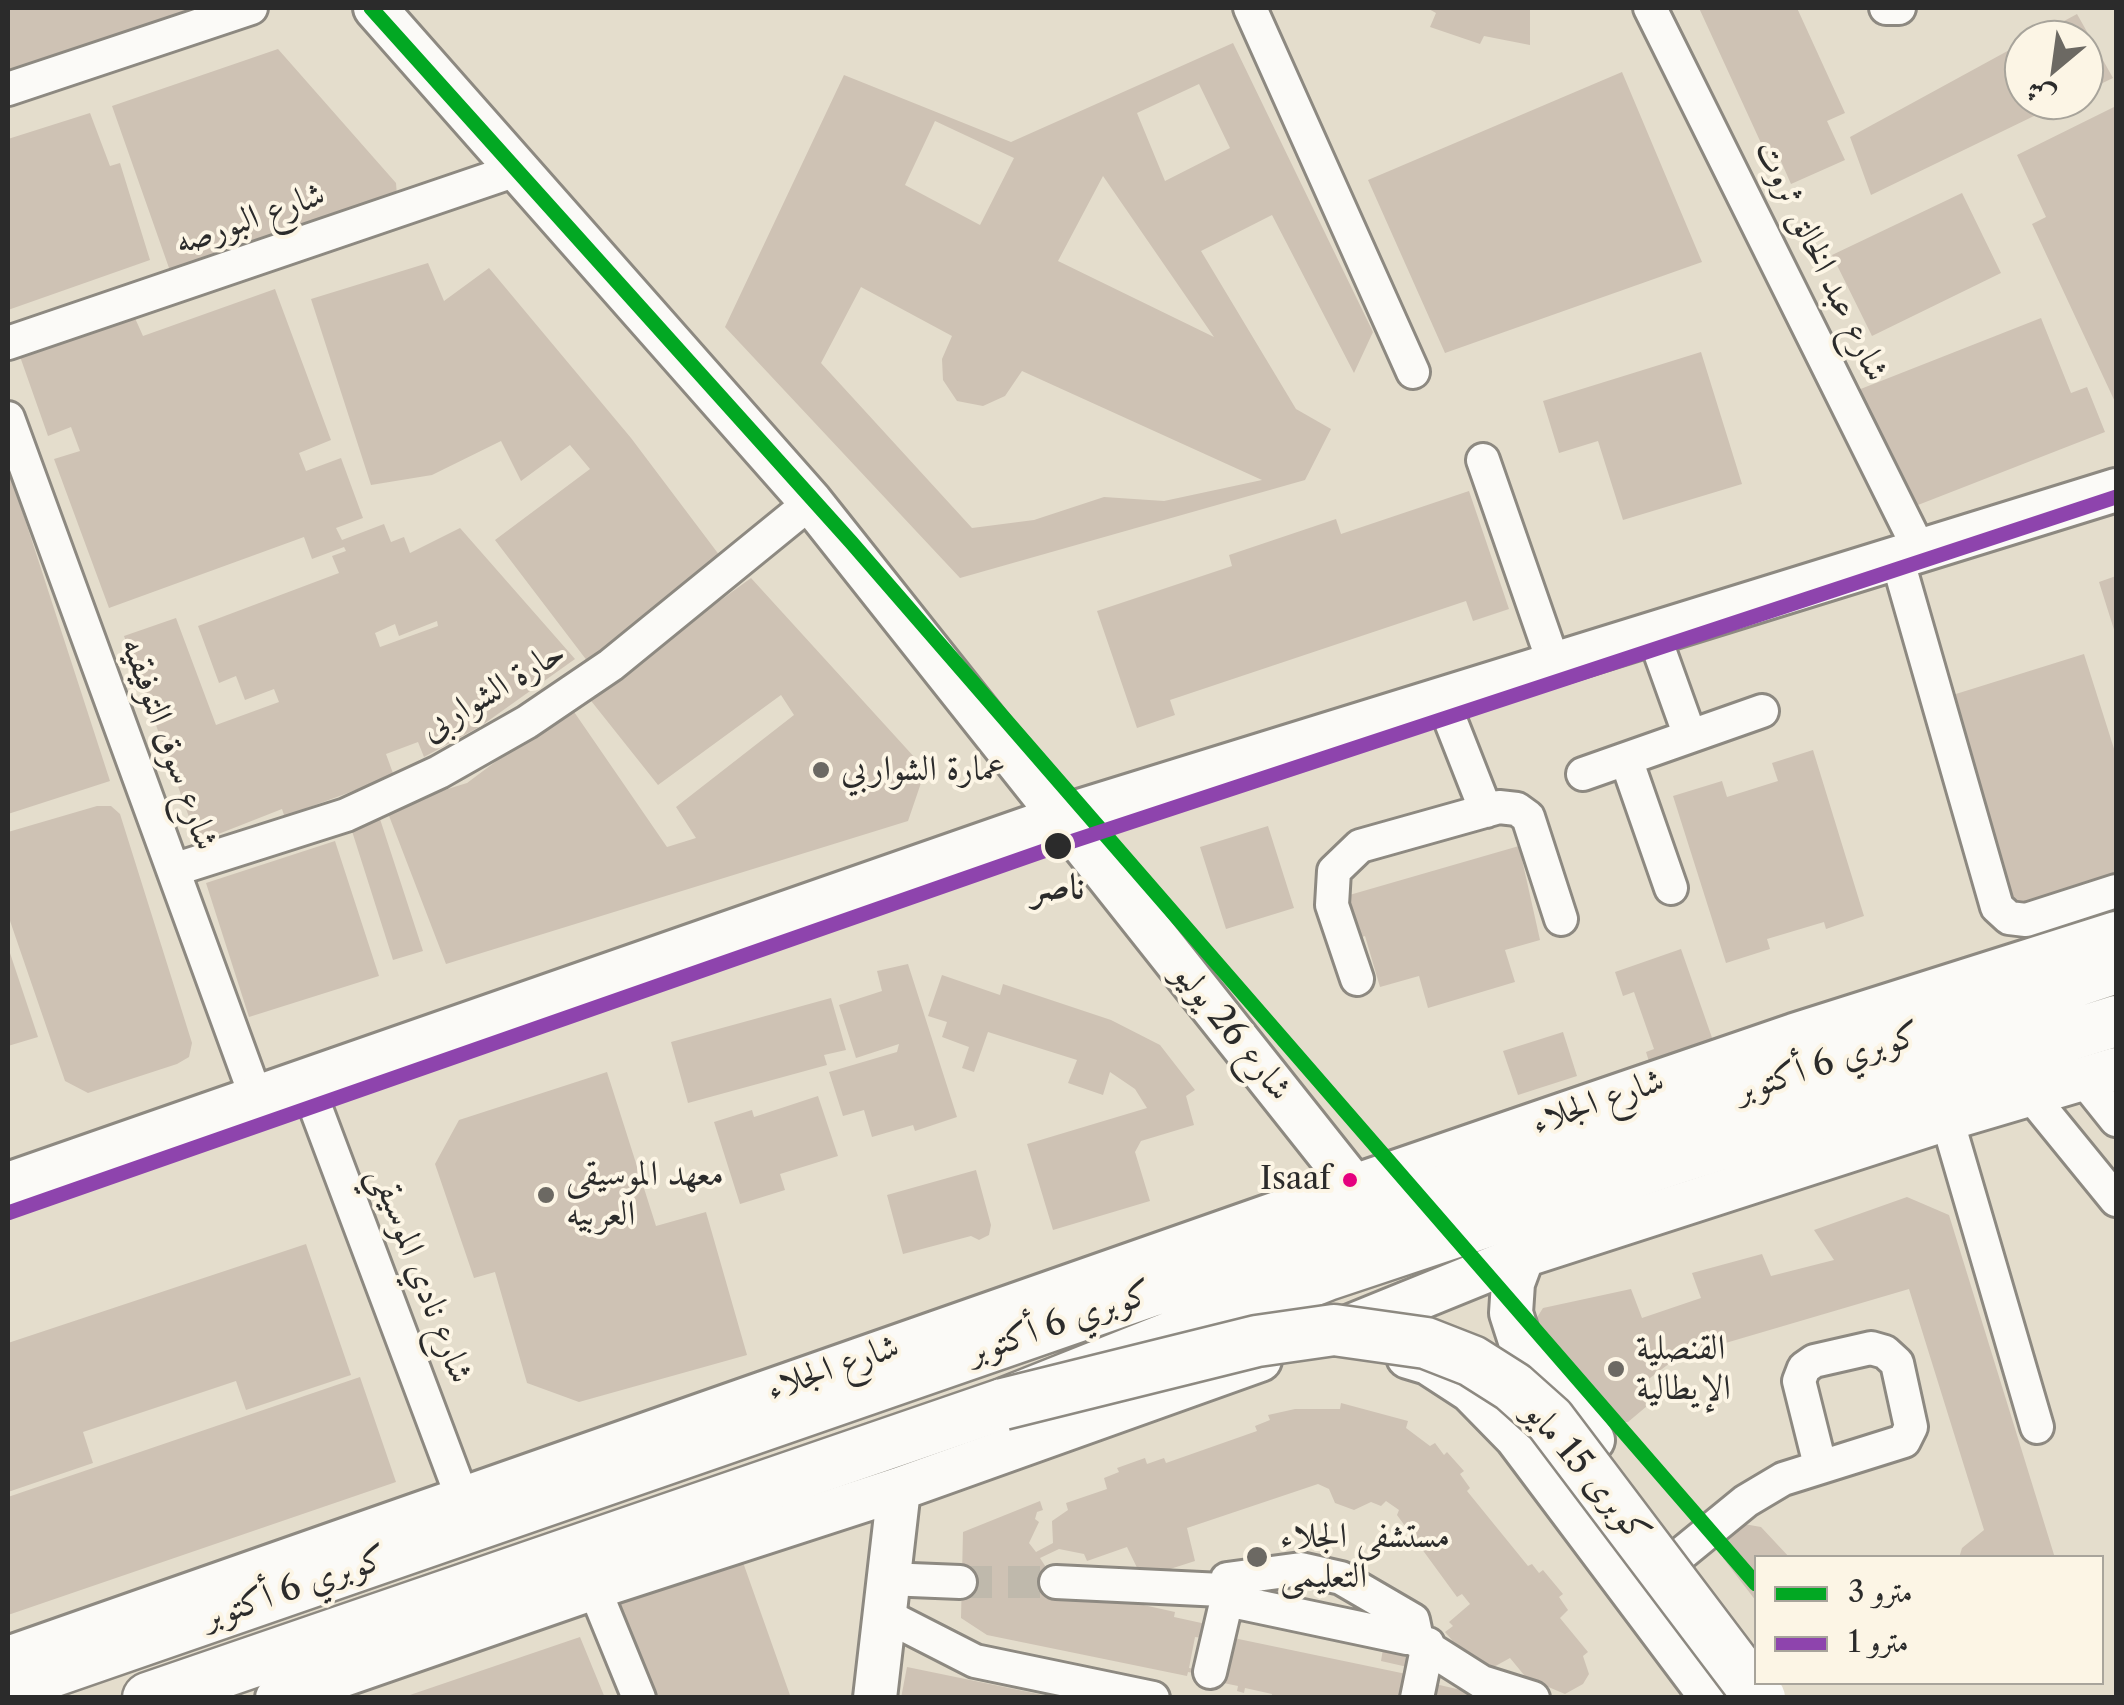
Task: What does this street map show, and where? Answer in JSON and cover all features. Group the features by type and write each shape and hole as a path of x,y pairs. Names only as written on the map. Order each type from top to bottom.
{"highway":[{"name":"كوبري 6 أكتوبر","path":"8,1687 1420,1198 2116,968"},
{"name":"كوبري 6 أكتوبر","path":"148,1698 1003,1404 1327,1275 1678,1158 2116,1021"},
{"name":"كوبرى 15 مايو","path":"1003,1404 1257,1341 1334,1330 1426,1343 1500,1378 1550,1420 1760,1698"}],"main road":[{"name":"شارع 26 يوليو","path":"375,8 811,502 1354,1186"},
{"path":"8,1184 1060,817 2116,490"},
{"name":"شارع الجلاء","path":"8,1658 1354,1186 1794,1035 2116,933"},
{"path":"277,1698 594,1588 899,1489 1309,1342 1523,1256 1946,1119 2100,1075"},
{"path":"1523,1256 1512,1298 1520,1341 1754,1652"},
{"path":"1309,1342 1374,1348 1428,1363 1472,1391 1516,1436 1712,1698"},
{"path":"875,1698 899,1489"}],"street":[{"path":"8,89 250,8"},
{"path":"1250,8 1413,372"},
{"name":"شارع عبد الخالق ثروت","path":"1650,8 1909,554 1998,907 2009,918 2026,920 2116,892"},
{"path":"1886,8 1899,8"},
{"name":"شارع البورصه","path":"8,343 518,169"},
{"name":"شارع سوق التوفيقيه","path":"8,418 256,1097"},
{"path":"1483,460 1554,664"},
{"name":"حارة الشواربى","path":"173,870 346,814 439,772 528,722 612,665 811,502"},
{"path":"1653,633 1690,736"},
{"path":"1442,699 1486,811"},
{"path":"1583,774 1762,711"},
{"path":"1626,759 1671,888"},
{"path":"1357,978 1332,905 1334,872 1360,846 1486,811 1517,809 1528,817 1562,919"},
{"path":"2100,1075 2116,1120"},
{"name":"شارع نادي الموسيقي","path":"306,1082 462,1497"},
{"path":"2032,1097 2116,1200"},
{"path":"1946,1119 2037,1427"},
{"path":"1680,1555 1746,1501 1820,1465"},
{"path":"1208,1682 1225,1595 1233,1578 1321,1571 1414,1620 1420,1641 1417,1698"},
{"path":"886,1597 960,1582"},
{"path":"1056,1582 1225,1595 1420,1641 1482,1682 1532,1698"},
{"path":"594,1588 639,1698"},
{"path":"886,1597 975,1661 1153,1698"}],"building":[{"path":"8,8 232,8 8,89"},
{"path":"1427,8 1530,8 1530,45 1484,36 1480,44 1430,27 1436,13"},
{"path":"1699,8 1797,8 1845,113 1827,121 1845,160 1791,184 1776,150 1766,154"},
{"path":"1233,43 1373,332 1354,373 1272,215 1201,251 1296,409 1331,429 1305,480 960,578 725,327 844,75 1011,142","holes":["1199,84 1230,148 1165,181 1137,113","935,121 1014,158 980,225 905,185","1103,176 1214,337 1058,261","861,287 952,336 942,359 943,380 957,401 983,406 1005,396 1022,371 1262,480 1164,501 1104,497 1034,520 972,528 821,363"]},
{"path":"278,49 396,183 397,196 175,285 112,106"},
{"path":"2004,53 2004,120 2026,120 1871,195 1850,137"},
{"path":"2104,62 2113,78 2104,82"},
{"path":"1622,72 1702,262 1445,353 1368,180"},
{"path":"2116,106 2116,404 2032,224 2046,217 2017,155 2088,120 2104,120 2104,112"},
{"path":"90,113 110,166 120,163 150,260 8,310 8,139"},
{"path":"1962,193 2001,273 1872,336 1832,255"},
{"path":"428,263 444,301 489,268 631,438 723,560 588,662 495,540 590,469 570,445 521,481 501,441 432,475 371,485 311,299"},
{"path":"275,289 331,440 299,453 306,471 341,458 363,518 336,528 342,540 384,524 391,542 404,537 410,553 460,528 575,659 481,726 424,757 418,742 386,754 394,776 307,808 310,816 287,824 282,809 198,842 124,636 176,618 216,725 279,702 274,689 245,700 236,676 219,683 198,626 339,573 332,556 346,551 344,547 312,559 304,537 109,608 54,459 80,451 71,427 48,436 17,348 130,307 143,336","holes":["437,621 438,626 380,647 375,633 395,624 399,636"]},
{"path":"2041,318 2071,393 2087,387 2105,432 1900,512 1853,392"},
{"path":"1701,352 1742,484 1623,520 1598,441 1559,453 1543,401"},
{"path":"8,467 110,781 8,814"},
{"path":"1469,491 1509,609 1473,621 1466,601 1170,700 1175,715 1137,728 1097,611 1232,566 1229,555 1336,519 1341,534"},
{"path":"2116,576 2116,636 2099,582"},
{"path":"751,578 916,759 922,780 908,821 446,964 386,808 467,783 570,706 667,847 696,838 676,807 794,715 781,695 658,785 588,697"},
{"path":"2084,654 2116,755 2116,874 2008,906 1943,698"},
{"path":"1813,750 1864,916 1826,929 1824,922 1767,939 1770,949 1726,963 1673,796 1722,781 1727,797 1778,781 1772,763"},
{"path":"97,806 111,806 120,814 192,1043 189,1057 177,1064 88,1093 65,1081 8,915 8,832"},
{"path":"380,819 423,951 393,960 351,828"},
{"path":"1268,826 1294,908 1226,929 1200,847"},
{"path":"335,841 379,976 249,1017 206,883"},
{"path":"1519,846 1540,940 1505,950 1515,982 1428,1008 1419,976 1380,987 1365,936 1359,938 1346,896"},
{"path":"8,947 38,1037 8,1046"},
{"path":"1681,949 1717,1052 1653,1074 1646,1052 1654,1049 1634,992 1623,996 1615,972"},
{"path":"908,964 957,1117 915,1131 913,1125 872,1137 864,1110 843,1116 829,1072 897,1052 899,1044 856,1058 839,1005 882,991 877,971"},
{"path":"942,975 1000,995 1003,984 1111,1020 1160,1045 1195,1090 1186,1096 1194,1125 1141,1141 1135,1152 1150,1201 1053,1230 1027,1144 1147,1108 1135,1089 1110,1072 1103,1095 1068,1083 1077,1060 988,1032 974,1072 962,1068 969,1047 942,1037 947,1022 928,1016"},
{"path":"831,998 846,1050 824,1055 827,1065 688,1103 671,1042"},
{"path":"1563,1032 1577,1076 1518,1095 1503,1051"},
{"path":"607,1072 656,1226 706,1212 747,1355 579,1402 527,1383 495,1272 474,1278 435,1164 459,1120"},
{"path":"818,1096 838,1156 780,1174 785,1190 740,1204 714,1122 752,1110 754,1117"},
{"path":"976,1170 991,1225 989,1235 903,1254 887,1195"},
{"name":"القنصلية الإيطالية","path":"1907,1197 1949,1215 2054,1555 1960,1555 1962,1548 1984,1530 1909,1289 1678,1357 1646,1381 1653,1401 1628,1422 1615,1422 1539,1334 1536,1319 1543,1308 1631,1289 1642,1318 1701,1298 1692,1273 1762,1254 1771,1276 1834,1260 1814,1230"},
{"path":"306,1244 351,1375 246,1410 236,1381 83,1432 93,1463 8,1492 8,1343"},
{"path":"360,1377 396,1482 8,1615 8,1497"},
{"path":"1341,1403 1408,1421 1406,1428 1430,1446 1435,1443 1464,1471 1460,1474 1470,1488 1467,1491 1528,1566 1532,1564 1539,1573 1543,1570 1563,1594 1559,1597 1568,1610 1560,1618 1588,1652 1583,1656 1589,1674 1583,1684 1565,1694 1546,1686 1538,1692 1510,1658 1481,1674 1445,1632 1453,1626 1449,1622 1470,1604 1462,1594 1457,1597 1397,1515 1399,1510 1386,1501 1381,1506 1371,1502 1354,1510 1335,1503 1329,1489 1318,1484 1187,1528 1195,1561 1142,1578 1127,1547 1087,1561 1084,1554 1059,1549 1040,1558 1058,1586 1175,1612 1174,1617 1206,1624 1203,1638 1195,1637 1189,1668 1216,1672 1224,1636 1411,1675 1407,1698 1271,1698 1272,1694 1245,1688 1244,1693 1237,1691 1238,1686 1214,1681 1215,1677 1188,1672 1187,1676 987,1635 961,1618 963,1532 1040,1501 1043,1510 1037,1512 1035,1519 1039,1522 1029,1543 1036,1552 1053,1543 1052,1521 1068,1510 1066,1503 1107,1489 1104,1478 1119,1472 1117,1468 1145,1458 1147,1464 1164,1458 1166,1463 1257,1431 1255,1426 1270,1420 1268,1415 1295,1409 1340,1409"},
{"path":"1744,1524 1761,1527 1787,1555 1754,1555 1754,1598 1723,1558 1724,1538"},
{"path":"739,1551 791,1698 654,1698 610,1590"},
{"path":"580,1637 605,1698 404,1697"},
{"path":"1383,1649 1414,1655 1412,1668 1381,1661"},
{"path":"907,1667 1048,1696 1048,1698 901,1698"},
{"path":"1431,1683 1487,1696 1487,1698 1427,1698"}],"tunnel":[{"path":"960,1582 1056,1582"}],"metro line":[{"name":"3","path":"371,8 851,542 1754,1582"},
{"name":"1","path":"8,1213 1058,846 2116,497"}],"place":[{"name":"عمارة الشواربي","path":"821,770"},
{"name":"ناصر","path":"1058,846"},
{"name":"Isaaf","path":"1350,1180"},
{"name":"معهد الموسيقى العربيه","path":"546,1195"},
{"name":"القنصلية الإيطالية","path":"1616,1369"},
{"name":"مستشفى الجلاء التعليمى","path":"1257,1557"}]}
